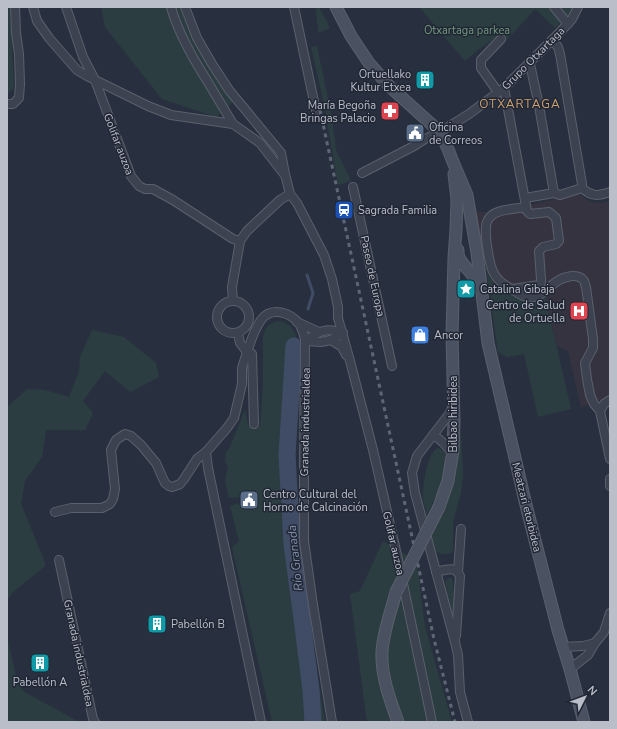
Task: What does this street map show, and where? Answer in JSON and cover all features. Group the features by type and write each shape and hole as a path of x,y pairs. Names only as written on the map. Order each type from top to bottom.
{"street":[{"path":"7,104 13,104 19,98 19,54 16,33 15,7"},
{"name":"Golifar auzoa","path":"33,7 37,21 49,38 76,70 86,76 148,106 171,115 234,124"},
{"path":"66,7 83,57 95,80"},
{"name":"Golifar auzoa","path":"171,7 174,19 181,34 198,68 218,101 234,124 260,143 285,174"},
{"name":"Golifar auzoa","path":"185,7 197,38 229,90 281,153 290,194 297,203 324,255 332,278 338,307 338,318 373,450 432,722"},
{"path":"294,7 316,110"},
{"path":"336,7 351,36 369,63 389,86 440,132 452,162"},
{"name":"Grupo Otxartaga","path":"554,7 568,24"},
{"name":"Grupo Otxartaga","path":"362,173 440,132 469,114 501,90 530,64 568,24 578,7"},
{"name":"Grupo Otxartaga","path":"500,39 481,60 481,68 501,90"},
{"path":"552,40 558,47 560,54 582,188 595,196 610,192"},
{"path":"530,64 554,193"},
{"name":"Golifar auzoa","path":"95,80 130,176 139,186 145,189 153,188 233,239 240,241"},
{"path":"501,90 527,211 530,214 549,212 556,218 558,241 556,244 543,247 539,252 541,279 539,285 513,289"},
{"name":"Bilbao hiribidea","path":"398,722 389,697 384,673 382,653 386,629 396,592 439,507 448,481 453,455 453,297 460,213 452,162"},
{"name":"Meatzari etorbidea","path":"452,162 467,195 477,253 488,343 526,505 558,630 584,722"},
{"name":"Paseo de Europa","path":"353,187 392,366"},
{"path":"525,198 554,193 560,195 582,188"},
{"path":"233,301 232,287 240,241 247,231 280,200 290,194"},
{"path":"526,207 497,212 491,215 487,220 486,226 490,263 494,274 502,283 524,297 535,297 544,293 557,281 565,278 575,276 580,277 584,281 593,338 592,348 585,363 590,395 594,404 600,411 610,459"},
{"path":"456,258 472,257 477,253 488,249"},
{"path":"456,258 472,275 482,289"},
{"path":"454,278 465,274 472,275"},
{"path":"233,301 245,306 249,314 248,324 245,329 238,333 230,333 223,330 217,318 220,308 228,302 233,301"},
{"path":"55,512 71,508 102,508 110,504 113,499 114,489 111,450 116,440 125,434 131,436 141,445 156,463 165,483 172,487 180,484 196,459 206,452 234,418 240,391 242,368 254,333 262,319 271,312 280,311 290,315 297,322 319,332"},
{"path":"327,330 338,318"},
{"name":"Granada industrialdea","path":"297,322 300,324 305,341 306,354 304,541 332,722"},
{"path":"305,341 319,332 327,330 343,333"},
{"path":"238,333 240,343 247,352 252,354 254,424"},
{"path":"305,341 321,342 331,340 343,333"},
{"name":"Golifar auzoa","path":"331,340 342,347 351,364"},
{"path":"306,354 321,342"},
{"path":"600,411 604,404 610,400"},
{"path":"453,406 450,413 417,456 412,473 414,493 458,655 460,692 468,722"},
{"path":"433,435 440,439 453,455"},
{"path":"206,452 208,468 261,722"},
{"path":"610,479 610,486"},
{"path":"455,642 460,576 458,572 461,529"},
{"name":"Granada industrialdea","path":"59,560 93,719 95,722"},
{"path":"436,572 452,569 458,572"},
{"path":"570,669 588,655 604,632 610,613"},
{"path":"563,647 583,646 595,643"}],"shaded area":[{"name":"Centro de Salud de Ortuella","path":"579,194 590,202 601,203 610,201 610,396 581,408 568,351 557,346 545,297 541,299 526,300 500,289 494,284 489,275 474,212 497,212"}],"green space":[{"path":"7,7 10,7 14,88 7,94"},
{"path":"101,7 183,7 195,41 233,102 216,117 162,99 105,27"},
{"path":"318,7 330,28 318,33 316,8"},
{"name":"Otxartaga parkea","path":"419,7 573,7 570,13 555,28 535,9 506,41 500,35 479,49 465,61"},
{"path":"317,46 332,118 336,150 351,181 338,185 325,109 311,47"},
{"path":"485,260 488,272 494,284 500,289 514,296 527,300 536,300 545,296 571,409 538,417 524,354 507,357 498,352"},
{"path":"465,278 469,280 472,285 474,297 458,299 459,283"},
{"path":"277,321 289,325 296,336 297,543 325,722 272,722 232,547 239,541 230,506 241,503 239,497 229,498 225,480 228,467 225,461 226,453 245,410 248,425 260,426 263,384 263,337 267,327"},
{"path":"92,330 124,337 156,363 159,377 130,392 105,371 83,401 93,413 85,430 46,430 42,457 25,481 21,504 46,565 13,592 7,601 7,407 27,389 45,390 69,397 79,371 80,357"},
{"path":"461,432 463,475 461,493 454,518 453,551 451,553 441,554 436,551 431,537 443,511 456,474"},
{"path":"438,448 444,451 445,467 441,484 427,515 423,498 425,477 428,462 434,451"},
{"path":"383,541 420,563 417,566 425,627 452,722 367,722 350,594 360,591"},
{"path":"448,578 451,578 453,581 454,624 445,581"},
{"path":"7,636 18,684 24,692 80,722 75,722 74,719 73,722 7,722"}],"waterway":[{"path":"307,275 313,293 308,309"},
{"name":"Río Granada","path":"294,346 287,455 292,544 311,690 313,722"}],"railway":[{"path":"320,110 434,639 455,722"}],"place":[{"name":"Ortuellako Kultur Etxea","path":"425,80"},
{"name":"María Begoña Bringas Palacio","path":"390,111"},
{"name":"Oficina de Correos","path":"415,133"},
{"name":"Sagrada Familia","path":"344,210"},
{"name":"Catalina Gibaja","path":"466,289"},
{"name":"Centro de Salud de Ortuella","path":"579,311"},
{"name":"Ancor","path":"420,335"},
{"name":"Centro Cultural del Horno de Calcinación","path":"249,500"},
{"name":"Pabellón B","path":"157,624"},
{"name":"Pabellón A","path":"40,663"}],"district":[{"name":"OTXARTAGA","path":"520,104"}]}
